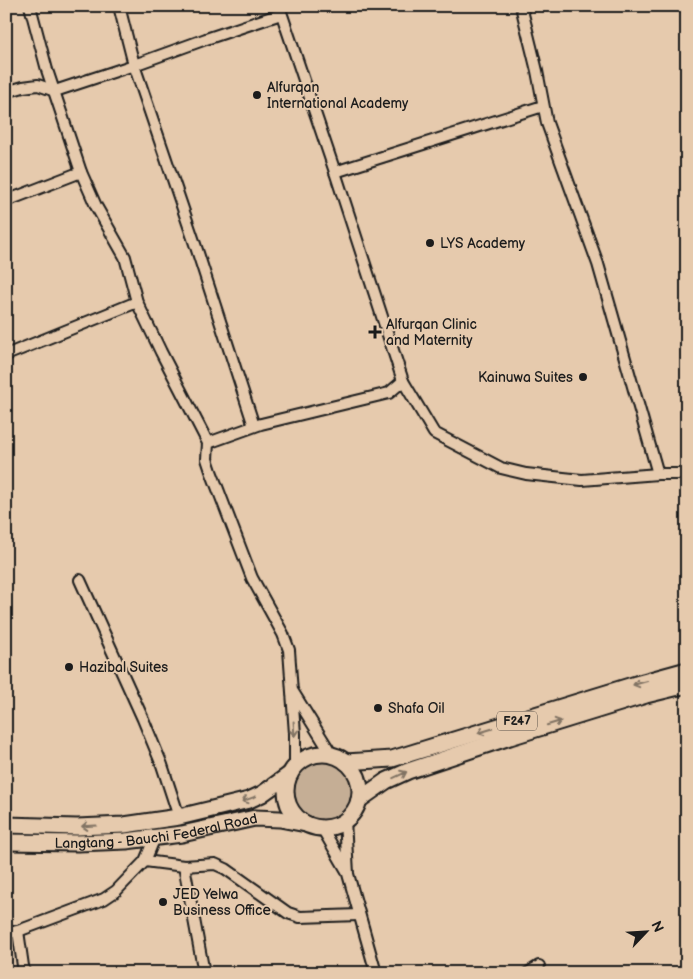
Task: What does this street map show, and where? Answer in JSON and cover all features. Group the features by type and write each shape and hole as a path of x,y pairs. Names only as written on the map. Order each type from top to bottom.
{"main road":[{"name":"F247","path":"346,762 392,759 687,670"},
{"name":"F247","path":"345,820 351,815 359,800 386,782 408,771 646,695 687,685"},
{"path":"345,820 338,825 322,828 306,824 293,813 286,798 287,782 292,770 308,757 324,754 332,755 346,762 356,776 359,784 359,800"},
{"name":"Langtang - Bauchi Federal Road","path":"6,825 77,827 124,824 179,817 249,800 262,794 292,770"},
{"name":"Langtang - Bauchi Federal Road","path":"6,842 78,843 126,841 182,834 255,818 280,819 306,824"}],"street":[{"path":"30,6 47,70 81,172 96,206 125,257 137,302 208,443 207,458 211,471 252,578 290,650 295,734 292,770"},
{"path":"119,6 134,65 198,250 254,426"},
{"path":"521,6 547,123 598,264 658,474"},
{"path":"6,92 23,86 38,85 55,91 134,65 280,10 403,381 434,433 501,468 526,474 582,480 658,474 687,474"},
{"path":"335,172 544,106"},
{"path":"6,201 81,172"},
{"path":"6,356 137,302"},
{"path":"208,443 254,426 389,393 403,381"},
{"path":"80,580 143,719 162,765 179,817"},
{"path":"292,691 332,755"},
{"path":"345,820 348,874 376,973"},
{"path":"322,828 348,874"},
{"path":"6,933 18,932 104,899 116,891 145,861 155,837"},
{"path":"145,861 184,866 215,864 226,868 288,913 300,917 359,915"},
{"path":"184,866 204,973"},
{"path":"18,932 24,973"},
{"path":"528,973 539,966"}],"shaded area":[{"path":"317,759 329,759 346,768 353,779 355,791 353,803 346,814 329,823 317,823 305,818 296,809 291,797 291,785 296,773 305,764"}],"place":[{"name":"Alfurqan International Academy","path":"257,95"},
{"name":"LYS Academy","path":"430,243"},
{"name":"Alfurqan Clinic and Maternity","path":"375,332"},
{"name":"Kainuwa Suites","path":"583,377"},
{"name":"Hazibal Suites","path":"69,667"},
{"name":"Shafa Oil","path":"378,708"},
{"name":"JED Yelwa Business Office","path":"163,902"}]}
